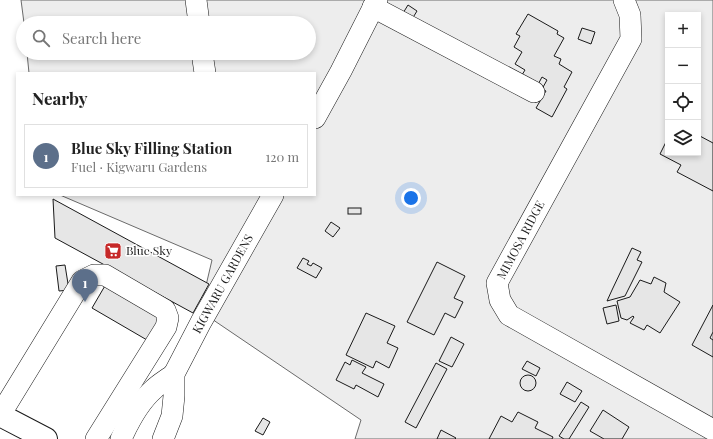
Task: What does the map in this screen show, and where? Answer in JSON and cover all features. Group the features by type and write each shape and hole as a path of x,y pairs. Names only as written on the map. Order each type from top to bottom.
{"main road":[{"path":"0,415 46,439"}],"street":[{"path":"196,0 198,16"},
{"name":"MIMOSA RIDGE","path":"624,0 630,15 631,39 497,283 500,300 509,315 713,430"},
{"path":"316,116 375,3 534,92"},
{"path":"203,60 205,72"},
{"name":"KIGWARU GARDENS","path":"162,439 172,416 174,374 201,322 272,196"},
{"path":"0,415 82,281 94,275 105,275 165,310 168,318 166,327 96,439"},
{"name":"KIGWARU GARDENS","path":"121,439 144,399 155,387 174,374"}],"shaded area":[{"path":"21,0 713,0 713,439 355,439 361,420 200,311 212,260 62,196 316,196 316,72 29,72 28,60 316,60 316,16 23,16"}],"building":[{"path":"408,5 417,11 409,24 400,18"},
{"path":"528,14 558,31 557,34 564,38 554,56 561,59 559,64 572,72 564,87 567,89 552,117 536,108 546,91 542,89 547,80 542,77 534,92 517,83 525,70 515,64 522,52 514,47 520,36 516,34"},
{"path":"582,28 595,32 591,44 578,39"},
{"path":"701,137 713,143 713,191 677,172 681,165 660,154 665,144 665,156 701,156"},
{"path":"53,199 209,284 193,313 55,238"},
{"path":"348,208 361,208 361,214 348,214"},
{"path":"331,222 340,228 333,237 325,231"},
{"path":"632,248 641,252 637,260 642,262 625,296 607,301 612,290"},
{"path":"303,258 309,261 307,264 311,266 313,263 322,268 316,278 297,268"},
{"path":"437,262 465,276 454,298 463,302 455,318 445,313 434,335 407,322"},
{"path":"65,265 69,290 59,291 56,266"},
{"path":"654,277 666,283 664,292 680,302 660,333 647,325 644,330 630,323 634,317 633,316 627,320 621,318 617,301 630,297 640,280 651,284"},
{"path":"106,284 161,316 147,340 92,308"},
{"path":"616,305 619,321 607,324 603,308"},
{"path":"713,305 713,332 710,338 713,340 713,357 692,345"},
{"path":"366,313 395,326 387,343 398,348 389,368 376,361 373,368 346,355"},
{"path":"451,337 464,344 452,367 439,361"},
{"path":"352,360 366,367 362,373 384,384 378,397 356,385 354,389 336,380 345,362 350,365"},
{"path":"527,361 540,368 536,376 522,369"},
{"path":"436,363 447,369 416,428 405,422"},
{"path":"528,375 535,380 536,383 531,390 528,391 521,386 520,383 525,376"},
{"path":"567,382 582,391 575,402 560,394"},
{"path":"581,402 589,407 569,439 564,439 559,436"},
{"path":"603,410 629,427 622,439 604,439 590,431"},
{"path":"518,412 538,422 535,428 553,437 552,439 489,439 501,416 512,422"},
{"path":"263,418 270,422 263,435 255,431"},
{"path":"441,430 456,438 437,439"}],"place":[{"name":"Blue Sky","path":"113,251"},
{"name":"Blue Sky Filling Station","path":"85,302"}]}
